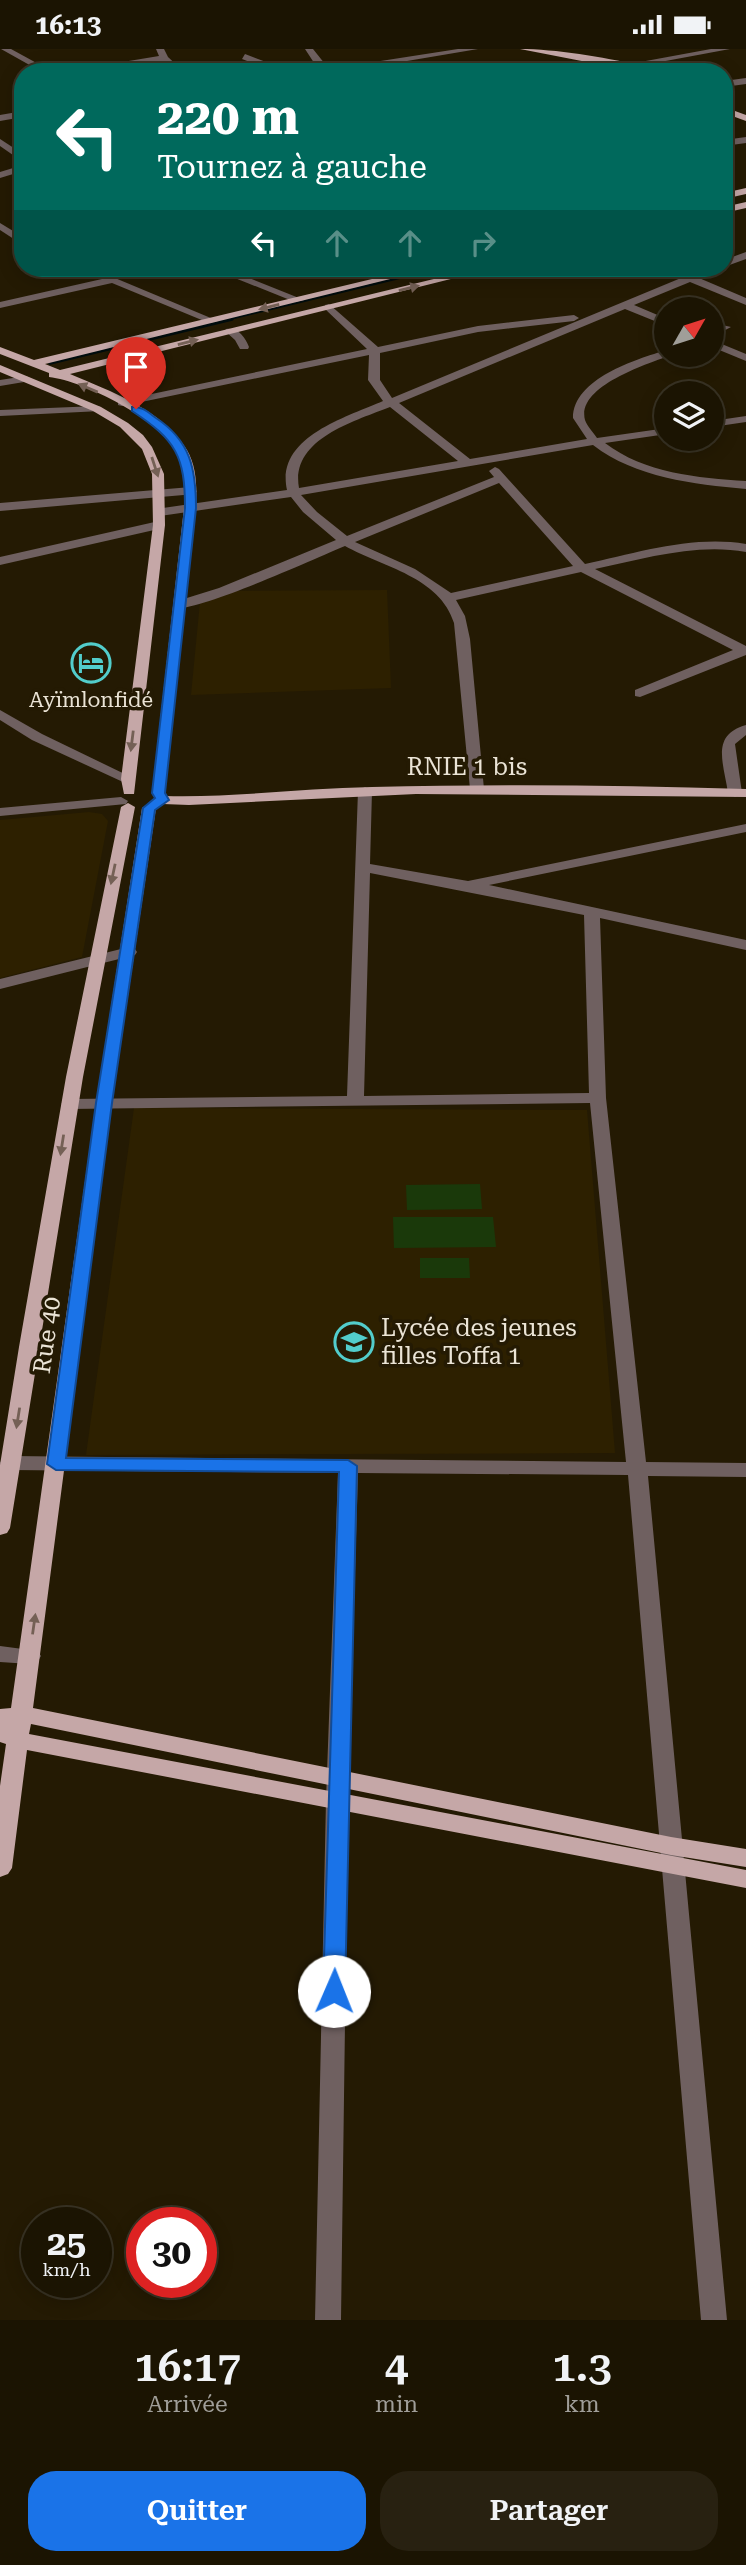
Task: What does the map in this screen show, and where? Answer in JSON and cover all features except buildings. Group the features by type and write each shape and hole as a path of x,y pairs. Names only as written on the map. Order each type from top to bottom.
{"main road":[{"path":"524,49 564,58 606,63"},
{"path":"564,58 575,63"},
{"path":"4,372 393,277"},
{"path":"26,379 57,374 453,277"},
{"name":"Rue 40","path":"0,350 122,403 150,418 174,439 187,463 191,491 157,800 104,1103 30,1655 11,1715 0,1868"},
{"name":"Rue 40","path":"0,1528 69,1104 126,795 160,493 153,460 139,437 97,409 4,372"},
{"name":"RNIE 1 bis","path":"126,795 188,801 365,791 477,789 741,793"},
{"path":"11,1715 338,1789 672,1856 746,1879"},
{"path":"9,1737 338,1789"},
{"path":"672,1856 746,1858"}],"street":[{"path":"2,49 31,63"},
{"path":"388,63 474,49"},
{"path":"640,63 726,49"},
{"path":"111,63 162,53"},
{"path":"245,57 260,63"},
{"path":"402,61 406,63"},
{"path":"106,277 213,321"},
{"path":"239,277 299,300"},
{"path":"477,789 463,631 454,606 421,579 346,541 325,525 293,494 295,464 306,446 327,431 690,278 746,302"},
{"path":"0,305 113,280"},
{"path":"625,305 654,317"},
{"path":"329,307 375,351 374,380 382,395 501,478 581,567 745,650"},
{"path":"122,403 478,329 595,316"},
{"path":"525,323 547,336"},
{"path":"230,331 240,338 244,347"},
{"path":"724,348 746,358"},
{"path":"654,358 618,372 592,390 579,409 579,420 593,441 617,456 655,470 695,480 746,485"},
{"path":"0,383 26,379"},
{"path":"0,413 97,409"},
{"path":"724,422 746,418"},
{"path":"0,561 159,519 190,508 293,494 654,433"},
{"path":"179,605 223,591 501,478"},
{"path":"0,507 191,491"},
{"path":"447,598 581,567 699,545 731,544 746,548"},
{"path":"640,693 745,650"},
{"path":"0,714 126,795"},
{"path":"741,793 728,744 731,738 746,729"},
{"path":"355,1101 365,791"},
{"path":"0,812 126,795"},
{"path":"466,885 746,828"},
{"path":"363,866 466,885 746,945"},
{"path":"592,913 598,1098 637,1469 714,2320"},
{"path":"0,983 129,952"},
{"path":"69,1104 598,1098"},
{"path":"10,1463 746,1470"},
{"path":"328,2320 338,1789 348,1466"},
{"path":"0,1654 30,1655"}],"shaded area":[{"path":"387,590 391,688 191,695 200,602 230,591"},
{"path":"89,812 102,814 108,821 82,957 0,978 0,820"},
{"name":"Lycée des jeunes filles Toffa 1","path":"134,1108 587,1110 615,1453 86,1455"}],"green space":[{"path":"480,1184 482,1209 407,1210 406,1185"},
{"path":"393,1217 493,1217 496,1247 394,1248"},
{"path":"420,1258 469,1258 470,1278 420,1278"}],"waterway":[{"path":"225,320 403,277"},
{"path":"50,363 232,319"}],"place":[{"name":"Ayïmlonfidé","path":"91,663"},
{"name":"Lycée des jeunes filles Toffa 1","path":"354,1342"}],"route":[{"path":"136,409 163,427 181,450 190,475 190,508 159,793 163,800 149,808 104,1103 56,1464 348,1466 334,1991"}]}
